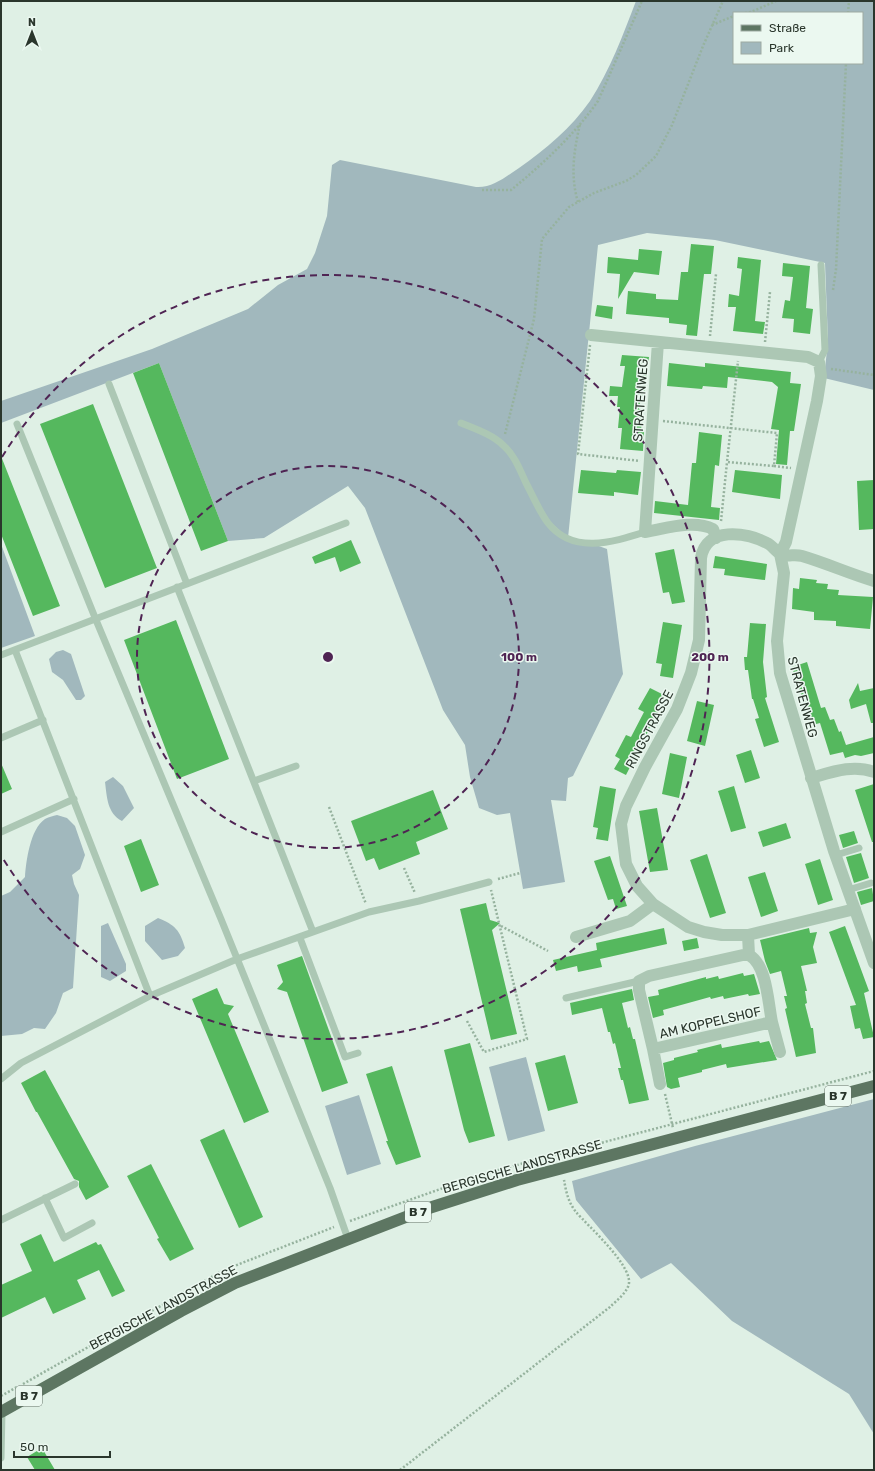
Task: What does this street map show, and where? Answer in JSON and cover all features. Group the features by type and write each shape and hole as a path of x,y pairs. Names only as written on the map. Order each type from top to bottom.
{"main road":[{"name":"BERGISCHE LANDSTRASSE","path":"2,1411 222,1289 261,1272 348,1239 471,1194 561,1168 874,1086"}],"street":[{"name":"STRATENWEG","path":"591,335 808,357 820,365"},
{"name":"STRATENWEG","path":"644,532 658,342"},
{"path":"780,554 786,542 817,401 821,376 820,365"},
{"path":"644,532 678,526 698,525 713,529 720,536 741,534 758,539 775,548 780,554 800,556 874,581"},
{"name":"RINGSTRASSE","path":"720,536 706,545 702,550 699,595 699,640 691,673 678,708 631,792 621,824 626,864 637,886 653,904 688,927 722,935 748,935 855,910"},
{"name":"STRATENWEG","path":"780,554 784,573 777,641 780,673 811,778 874,963"},
{"path":"811,778 846,769 858,768 874,772"},
{"path":"576,937 630,920 653,904"},
{"path":"639,981 649,976 743,955 749,955 748,935"},
{"name":"AM KOPPELSHOF","path":"749,955 755,959 761,967 772,1022 780,1052"},
{"name":"AM KOPPELSHOF","path":"639,981 639,990 660,1084"},
{"name":"AM KOPPELSHOF","path":"653,1049 772,1022"}],"lane":[{"path":"820,365 825,350 821,265"},
{"path":"109,384 187,584"},
{"path":"461,423 480,431 502,445 516,461 548,523 567,538 592,544 610,542 644,532"},
{"path":"17,424 96,620 237,959 327,1181 348,1239"},
{"path":"1,655 96,620 177,587 346,523"},
{"path":"177,587 313,932"},
{"path":"15,650 150,996"},
{"path":"1,738 43,720"},
{"path":"254,781 296,766"},
{"path":"1,832 74,799"},
{"path":"836,855 859,848"},
{"path":"1,1079 21,1063 150,996 237,959 300,938 369,912 419,901 490,882"},
{"path":"848,890 871,883"},
{"path":"300,938 345,1057 358,1053"},
{"path":"566,998 639,981"},
{"path":"1,1220 75,1184"},
{"path":"44,1198 64,1238 92,1223"},
{"path":"1,1458 2,1411"}],"path":[{"path":"482,190 511,190 544,161 580,124 598,100 642,1"},
{"path":"502,445 534,318 542,239 560,216 578,202 636,175 656,156 672,125 723,1"},
{"path":"751,12 776,1"},
{"path":"848,12 849,1"},
{"path":"712,26 733,16"},
{"path":"823,307 833,289 836,269 846,64"},
{"path":"578,202 574,189 573,167 580,124"},
{"path":"710,347 716,274"},
{"path":"764,352 770,292"},
{"path":"591,335 578,454 650,462"},
{"path":"720,536 740,350"},
{"path":"820,365 874,375"},
{"path":"653,419 777,433 774,466"},
{"path":"727,462 802,470"},
{"path":"329,807 369,912"},
{"path":"404,868 419,901"},
{"path":"490,882 520,873"},
{"path":"467,1021 484,1052 527,1039 494,900"},
{"path":"501,925 548,950"},
{"path":"660,1084 662,1084 672,1123"},
{"path":"400,1470 610,1307 629,1284 626,1272 600,1236 575,1211 566,1194 561,1168"}],"green space":[{"path":"636,1 874,1 874,390 824,378 828,341 825,263 715,240 647,233 598,245 568,538 550,522 531,490 538,512 554,531 574,543 596,545 607,549 623,674 573,776 568,778 566,801 551,800 565,882 523,889 510,813 497,815 479,808 470,777 465,745 443,710 365,508 348,486 264,538 228,541 159,363 1,423 1,401 152,349 248,309 278,285 307,269 315,253 327,216 332,165 340,160 476,187 488,186 504,178 548,146 583,111 604,77 616,52"},
{"path":"1,544 35,636 1,648"},
{"path":"63,650 71,654 85,696 81,700 76,700 63,680 52,672 49,659 56,652"},
{"path":"113,777 123,786 134,808 122,821 113,814 107,799 105,782"},
{"path":"57,815 67,818 75,826 85,855 80,869 72,875 79,895 73,988 63,993 56,1013 45,1029 34,1028 22,1034 1,1036 1,896 10,892 25,877 26,863 32,838 36,830 46,818"},
{"path":"158,918 169,923 179,932 185,948 178,956 162,960 145,941 145,926"},
{"path":"108,923 126,964 126,971 110,981 101,977 101,926"},
{"path":"526,1057 545,1131 508,1141 489,1067"},
{"path":"359,1095 381,1164 347,1175 325,1106"},
{"path":"874,1099 874,1434 849,1394 732,1321 671,1263 641,1279 576,1200 572,1181 695,1146"}],"building":[{"path":"691,244 714,246 711,274 704,274 697,336 686,335 687,325 669,323 669,318 626,314 628,291 656,294 656,299 678,300 681,272 688,272"},
{"path":"639,249 662,251 659,275 634,272 618,299 620,274 607,273 608,257 638,260"},
{"path":"738,257 761,260 755,321 765,322 763,334 733,331 736,307 728,307 729,294 739,296 742,269 737,268"},
{"path":"783,263 810,266 806,308 813,309 810,334 793,332 794,319 782,318 785,300 790,301 793,277 782,276"},
{"path":"597,305 613,307 612,319 595,316"},
{"path":"622,355 649,357 644,396 641,396 639,409 643,410 641,430 644,431 643,451 620,449 622,428 618,428 620,407 617,407 618,396 609,396 610,386 622,387 625,366 620,366"},
{"path":"159,363 228,541 201,551 133,373"},
{"path":"669,363 705,367 705,363 791,372 790,383 801,384 794,431 790,431 787,465 776,464 779,430 771,429 778,387 772,382 728,377 727,388 703,386 702,389 667,386"},
{"path":"93,404 157,568 105,588 40,424"},
{"path":"699,432 722,435 719,466 715,465 711,507 720,508 719,520 654,513 655,501 688,505 692,463 696,463"},
{"path":"1,456 60,606 33,616 1,534"},
{"path":"581,470 616,473 617,470 641,472 638,495 614,492 614,496 578,493"},
{"path":"735,470 782,475 780,499 732,492"},
{"path":"874,480 874,529 859,530 857,481"},
{"path":"351,540 361,563 340,572 335,557 315,564 312,557"},
{"path":"674,549 685,602 672,604 669,592 663,593 655,553"},
{"path":"715,556 767,564 765,580 724,575 725,569 713,568"},
{"path":"800,578 817,580 816,583 828,584 827,589 839,590 838,595 873,597 870,629 836,626 836,621 814,620 814,612 792,609 793,588 799,589"},
{"path":"176,620 229,759 177,779 124,640"},
{"path":"663,622 682,625 673,678 660,676 662,664 656,663"},
{"path":"750,623 766,624 763,662 767,697 765,698 779,742 764,747 755,719 759,718 752,699 748,670 745,670 744,657 747,657"},
{"path":"807,662 821,708 825,707 830,720 834,719 839,732 841,731 846,745 874,737 874,753 861,756 855,755 845,758 843,752 830,755 820,723 812,725 792,667"},
{"path":"858,683 860,691 874,688 874,723 871,723 866,704 851,709 849,700"},
{"path":"650,688 666,696 626,775 614,769 620,759 615,756 626,735 631,737 644,712 638,709"},
{"path":"697,701 714,705 705,746 687,741"},
{"path":"751,750 760,778 745,783 736,755"},
{"path":"670,753 687,757 679,798 662,794"},
{"path":"1,763 12,789 1,794"},
{"path":"874,784 874,842 872,842 855,790"},
{"path":"600,786 616,789 608,841 596,839 598,828 593,827"},
{"path":"734,786 746,828 731,832 718,791"},
{"path":"433,790 448,829 416,842 420,854 379,870 374,858 366,861 351,821"},
{"path":"657,808 668,870 650,872 639,811"},
{"path":"786,823 791,838 763,847 758,832"},
{"path":"854,831 858,843 843,848 839,835"},
{"path":"141,839 159,885 141,892 124,846"},
{"path":"861,853 869,878 854,883 846,857"},
{"path":"707,854 726,913 710,918 690,860"},
{"path":"610,856 627,906 616,909 613,899 608,900 594,861"},
{"path":"820,859 833,900 818,905 805,864"},
{"path":"765,872 778,911 761,917 748,877"},
{"path":"872,888 874,901 861,905 857,892"},
{"path":"486,903 490,920 500,923 492,930 517,1034 491,1040 460,909"},
{"path":"845,926 869,991 864,993 874,1037 863,1039 860,1028 855,1029 850,1006 856,1005 829,932"},
{"path":"664,928 667,944 600,959 602,967 578,972 577,966 556,971 553,960 597,950 596,943"},
{"path":"809,928 810,933 817,932 813,947 817,963 801,966 807,991 805,991 807,1003 805,1004 811,1028 813,1028 816,1053 796,1057 785,1009 787,1008 784,996 787,996 781,971 770,974 760,940"},
{"path":"697,938 699,948 684,951 682,941"},
{"path":"302,956 348,1083 322,1092 287,992 277,989 283,982 277,965"},
{"path":"743,973 744,976 754,974 760,994 749,996 748,994 724,999 723,996 711,999 710,997 663,1010 664,1015 653,1018 648,997 659,995 658,990 706,977 706,979 718,976 719,979"},
{"path":"217,988 224,1004 234,1006 228,1014 269,1112 244,1123 192,999"},
{"path":"632,989 634,1000 622,1003 628,1028 630,1027 633,1039 635,1039 649,1100 629,1104 623,1080 621,1080 618,1068 621,1068 615,1043 613,1044 610,1032 608,1032 602,1008 572,1015 570,1003"},
{"path":"759,1041 760,1043 769,1041 777,1060 727,1068 726,1064 678,1078 680,1087 671,1089 667,1087 663,1063 674,1060 674,1058 698,1052 697,1050 721,1044 722,1048"},
{"path":"470,1043 495,1136 469,1143 464,1130 444,1050"},
{"path":"565,1055 578,1103 548,1111 535,1063"},
{"path":"392,1066 421,1157 396,1165 386,1141 388,1141 366,1074"},
{"path":"45,1070 109,1187 86,1200 79,1187 79,1181 74,1179 21,1083"},
{"path":"224,1129 263,1217 239,1228 200,1140"},
{"path":"151,1164 194,1249 170,1261 157,1239 159,1238 127,1176"},
{"path":"41,1234 54,1262 96,1242 98,1245 101,1244 125,1291 112,1297 99,1270 77,1280 86,1299 53,1314 45,1297 1,1318 1,1285 32,1271 20,1244"},
{"path":"42,1448 55,1470 35,1470 27,1457"}]}
